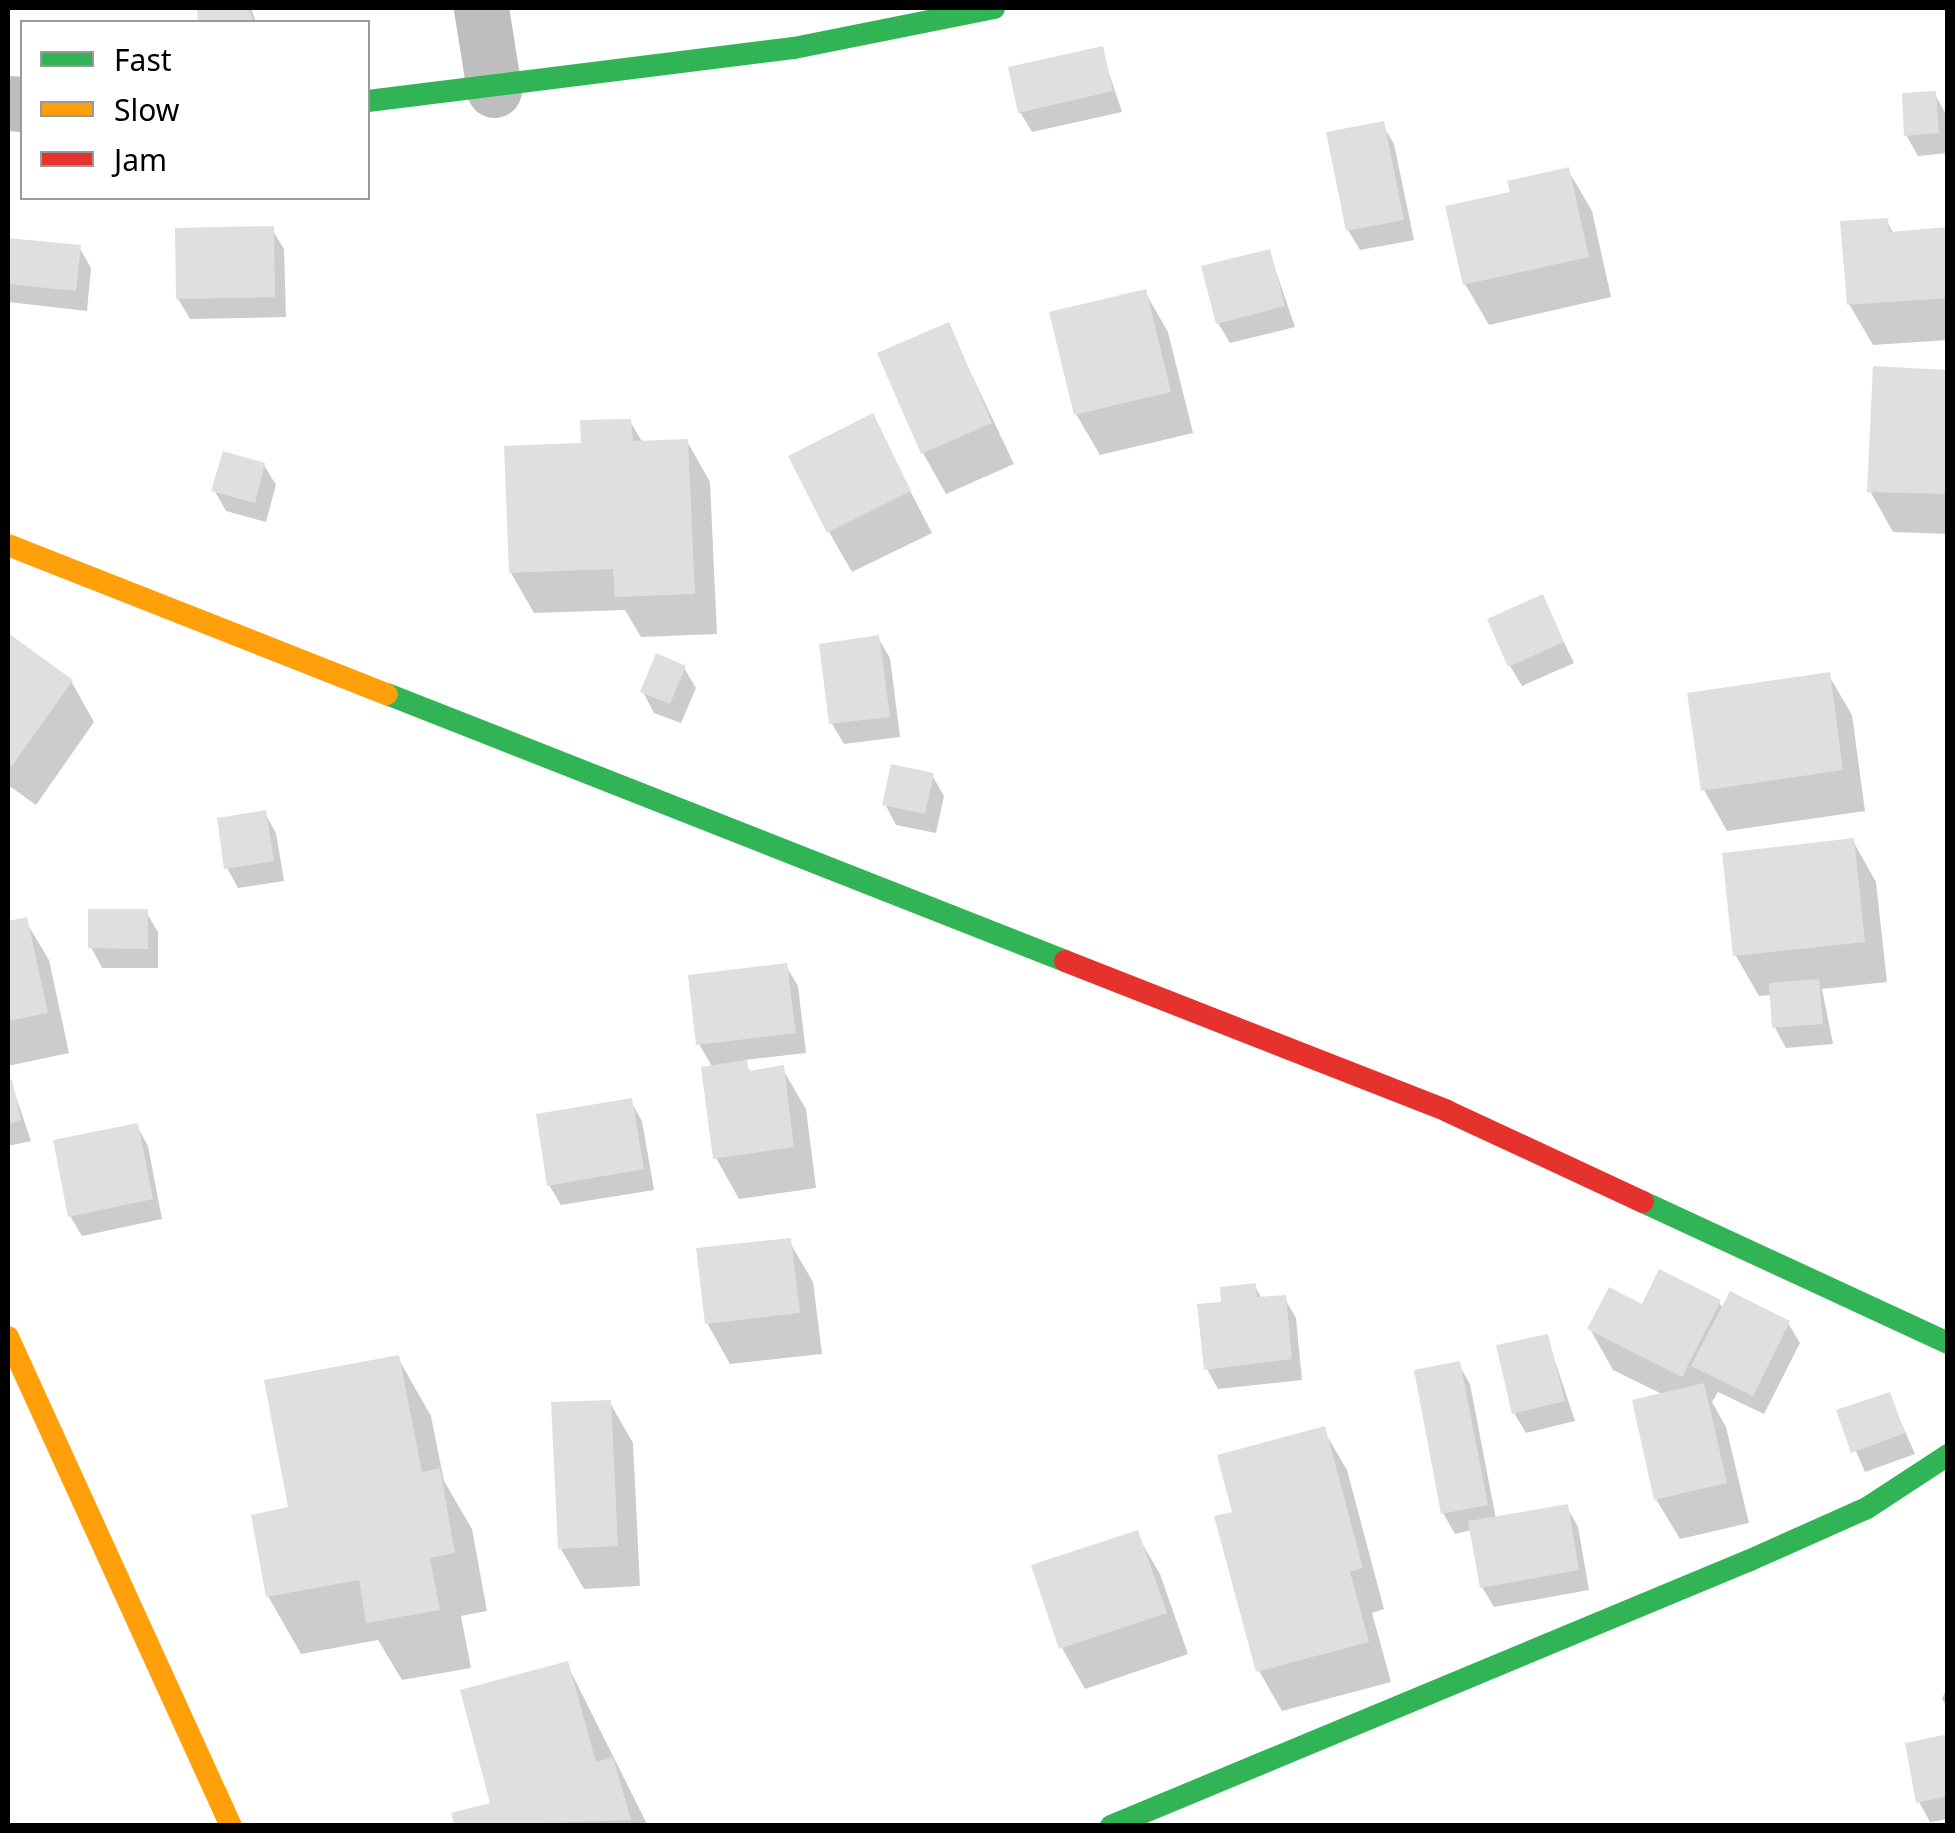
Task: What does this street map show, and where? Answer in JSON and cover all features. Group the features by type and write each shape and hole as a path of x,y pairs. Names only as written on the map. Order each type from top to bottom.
{"street":[{"path":"481,8 494,90"},
{"path":"370,100 494,90 794,48 994,8"},
{"path":"8,545 1446,1111 1948,1342"},
{"path":"8,1337 232,1826"},
{"path":"1110,1826 1748,1561 1867,1508 1923,1477 1948,1455"}],"building":[{"path":"197,8 248,8 253,20 198,20"},
{"path":"1103,46 1113,91 1018,113 1008,67"},
{"path":"1936,91 1939,133 1904,136 1902,93"},
{"path":"1384,121 1404,220 1346,231 1326,132"},
{"path":"1569,167 1589,257 1463,285 1445,206 1510,192 1507,181"},
{"path":"1888,218 1889,232 1948,227 1948,298 1847,305 1840,221"},
{"path":"274,226 275,297 176,299 175,228"},
{"path":"8,238 81,245 76,291 8,284"},
{"path":"1270,249 1285,306 1216,324 1201,266"},
{"path":"1146,289 1171,392 1074,415 1049,312"},
{"path":"949,322 992,423 921,454 877,353"},
{"path":"1873,366 1948,370 1948,494 1867,492"},
{"path":"873,413 911,491 827,533 788,456"},
{"path":"631,419 633,441 688,439 695,594 615,597 613,569 509,573 504,446 581,443 580,420"},
{"path":"223,451 265,463 255,503 211,491"},
{"path":"1543,594 1564,642 1508,667 1487,619"},
{"path":"8,633 73,680 12,766 8,763"},
{"path":"879,635 890,717 829,724 819,644"},
{"path":"656,653 686,666 670,704 640,692"},
{"path":"1830,672 1843,770 1701,791 1687,693"},
{"path":"891,764 934,773 925,814 882,805"},
{"path":"266,810 274,861 224,869 217,818"},
{"path":"1854,838 1865,942 1733,956 1722,853"},
{"path":"88,909 148,909 148,949 88,948"},
{"path":"27,917 48,1013 8,1021 8,921"},
{"path":"787,963 796,1033 696,1045 688,975"},
{"path":"1819,979 1823,1024 1772,1028 1769,983"},
{"path":"747,1060 749,1071 784,1065 794,1147 713,1159 701,1067"},
{"path":"12,1079 21,1120 8,1124 8,1080"},
{"path":"632,1098 644,1169 547,1186 536,1114"},
{"path":"138,1123 153,1199 68,1217 53,1140"},
{"path":"791,1238 800,1313 705,1324 696,1248"},
{"path":"1659,1269 1721,1300 1682,1377 1587,1329 1609,1287 1642,1304"},
{"path":"1256,1283 1257,1297 1286,1295 1292,1359 1204,1370 1197,1304 1221,1302 1220,1287"},
{"path":"1730,1291 1790,1321 1753,1396 1691,1366"},
{"path":"1548,1334 1565,1401 1512,1414 1496,1345"},
{"path":"399,1355 422,1472 440,1468 455,1553 430,1558 440,1610 366,1623 359,1580 266,1597 251,1515 288,1507 264,1380"},
{"path":"1460,1361 1488,1505 1441,1514 1414,1370"},
{"path":"1704,1383 1727,1483 1654,1500 1632,1400"},
{"path":"1890,1392 1905,1433 1851,1453 1836,1410"},
{"path":"611,1400 618,1546 558,1549 551,1402"},
{"path":"1325,1426 1363,1568 1350,1572 1369,1642 1256,1672 1214,1516 1232,1512 1217,1455"},
{"path":"1568,1504 1579,1570 1480,1588 1468,1521"},
{"path":"1138,1530 1167,1613 1059,1649 1031,1565"},
{"path":"568,1661 596,1762 613,1757 631,1820 455,1826 451,1813 490,1803 460,1690"},
{"path":"1948,1734 1948,1796 1916,1803 1905,1743"}],"traffic: fast":[{"path":"370,101 794,48 994,8"},
{"path":"387,694 1065,961"},
{"path":"1643,1202 1948,1343"},
{"path":"1111,1826 1748,1561 1867,1508 1948,1455"}],"traffic: slow":[{"path":"8,545 387,694"},
{"path":"8,1337 231,1826"}],"traffic: jam":[{"path":"1065,961 1447,1111 1643,1202"}]}
